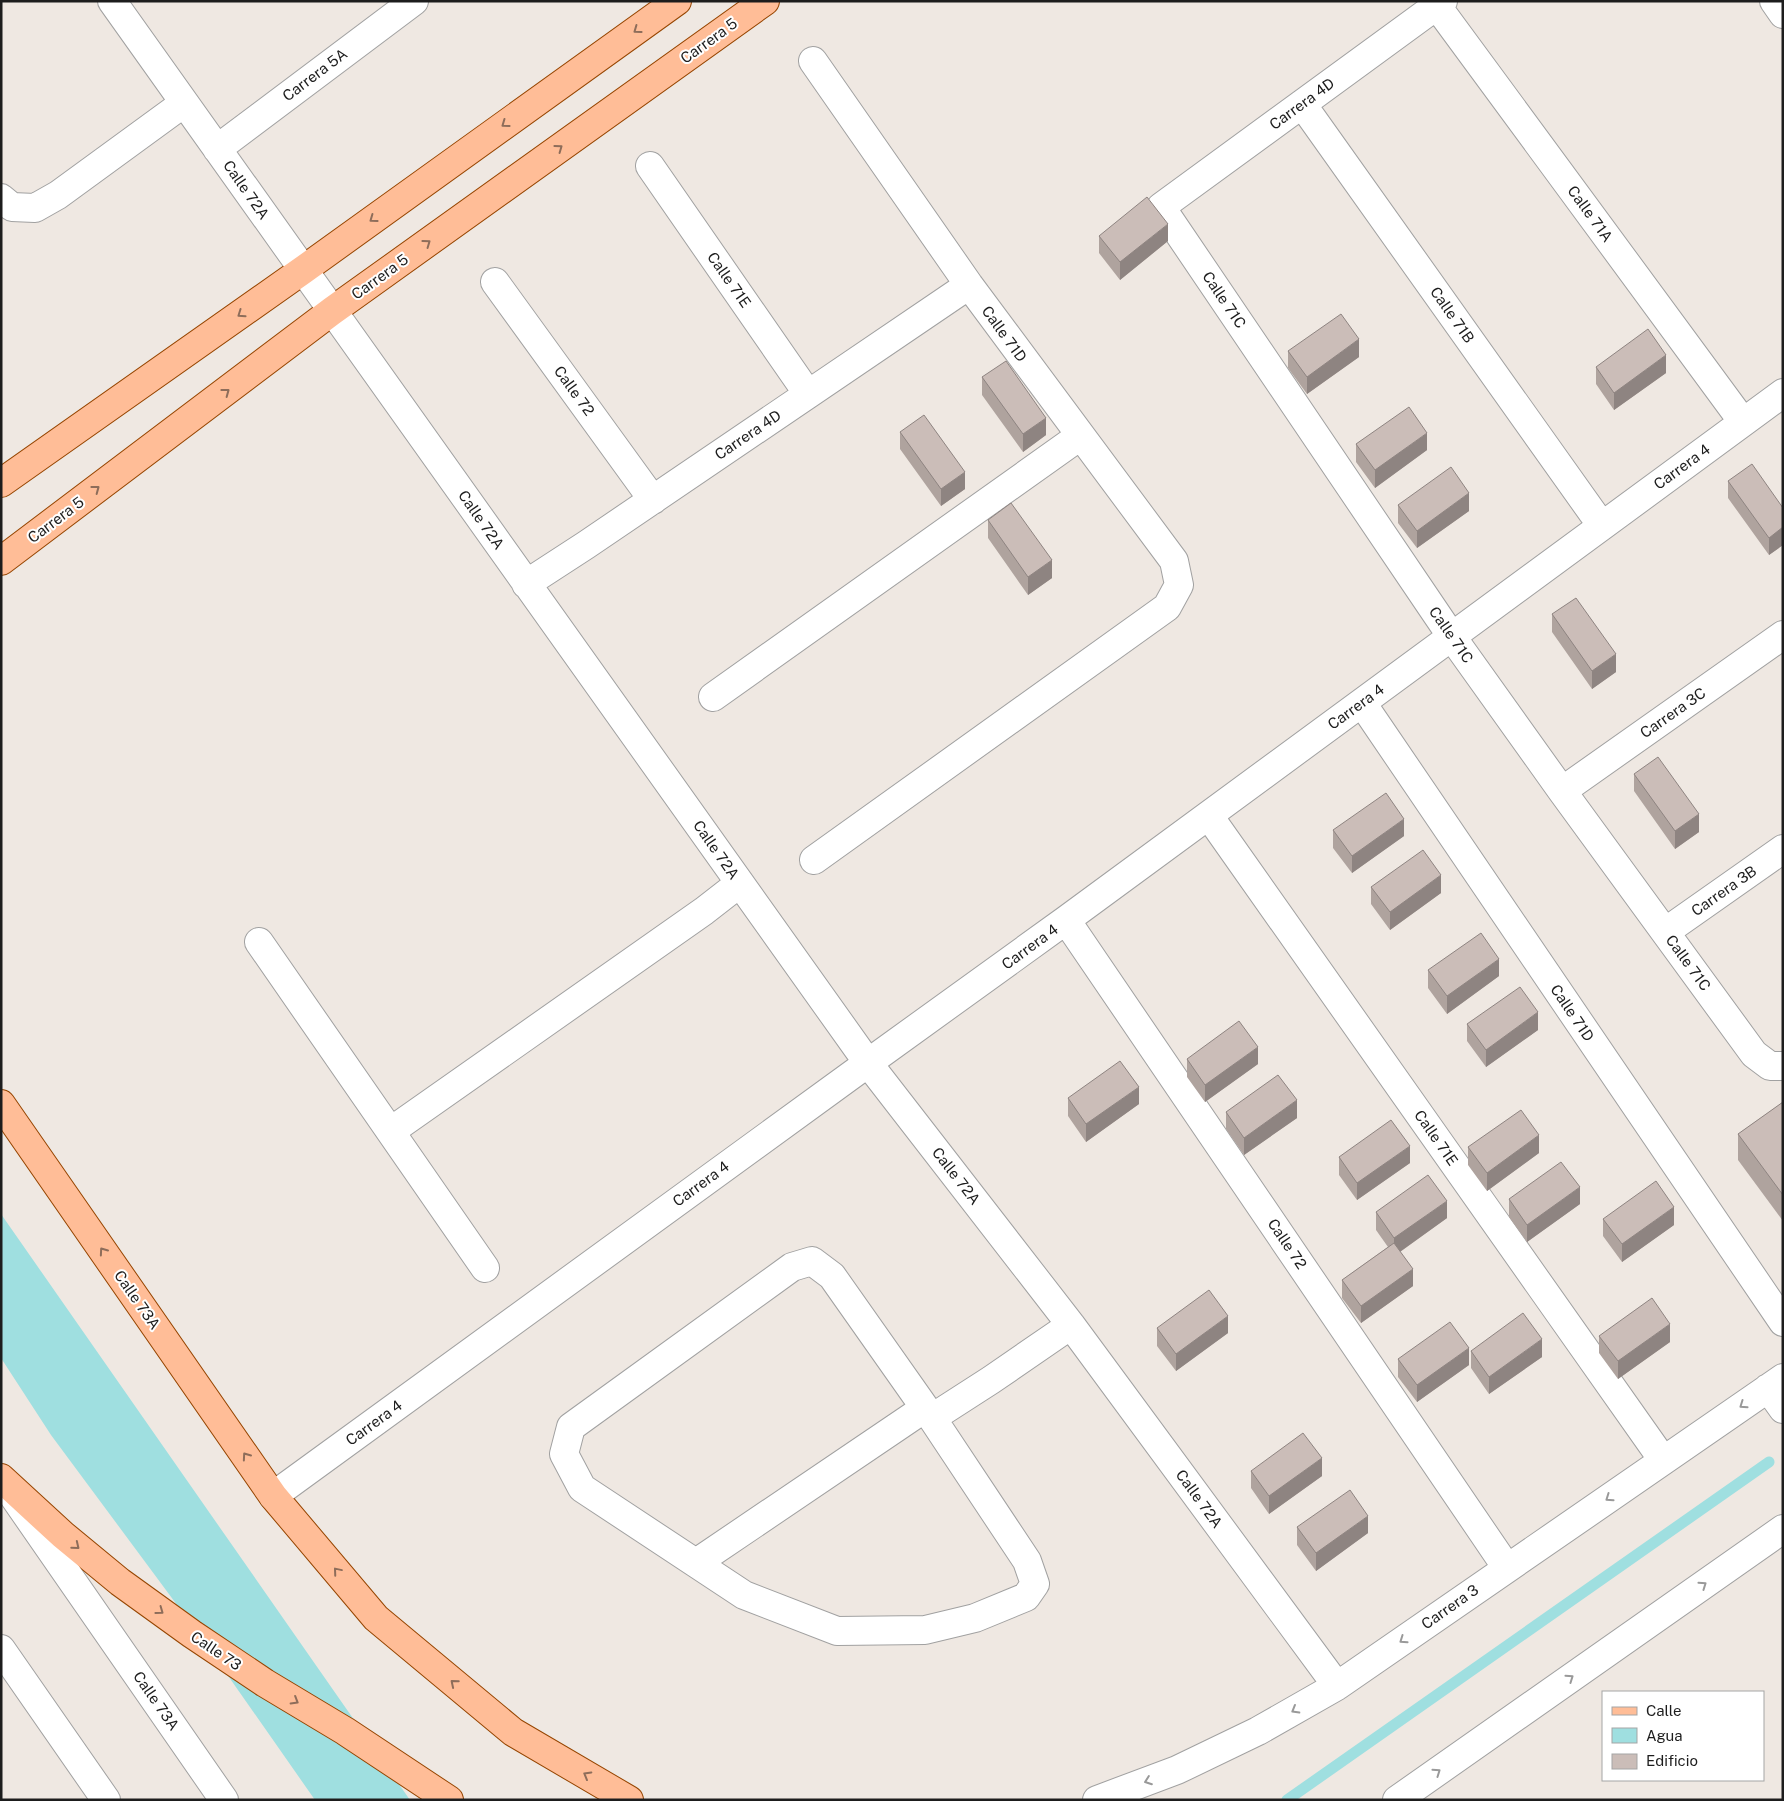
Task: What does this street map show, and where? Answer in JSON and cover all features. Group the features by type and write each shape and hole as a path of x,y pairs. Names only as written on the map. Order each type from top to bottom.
{"main road":[{"path":"1,483 303,270 677,1"},
{"name":"Carrera 5","path":"1,561 332,312 765,1"},
{"name":"Calle 73A","path":"1,1104 273,1496"},
{"name":"Calle 73","path":"1,1479 62,1535 120,1582 192,1634 256,1678 345,1731 449,1800"},
{"path":"273,1496 376,1618 513,1732 629,1800"}],"street":[{"name":"Calle 72A","path":"112,1 868,1062 1071,1325 1337,1686"},
{"name":"Carrera 5A","path":"217,149 414,1"},
{"path":"1774,1 1783,14"},
{"name":"Carrera 4D","path":"1161,207 1440,4"},
{"name":"Calle 71A","path":"1440,4 1743,422"},
{"name":"Calle 71D","path":"813,61 969,285 1174,561 1179,585 1167,607 814,860"},
{"path":"1,198 12,207 35,208 58,195 184,103"},
{"name":"Calle 71B","path":"1302,104 1602,526"},
{"name":"Calle 71E","path":"650,166 808,394"},
{"name":"Calle 71C","path":"1161,207 1452,637 1562,791 1754,1054 1770,1066 1783,1066"},
{"name":"Calle 72","path":"495,282 653,500"},
{"name":"Carrera 4D","path":"526,584 969,285"},
{"name":"Carrera 4","path":"273,1496 1209,816 1783,393"},
{"path":"713,697 1080,436"},
{"name":"Carrera 3C","path":"1562,791 1783,635"},
{"name":"Calle 71D","path":"1362,703 1783,1322"},
{"name":"Calle 71E","path":"1209,816 1663,1460"},
{"name":"Carrera 3B","path":"1666,932 1783,849"},
{"path":"391,1131 704,911 740,883"},
{"name":"Calle 72","path":"1066,920 1507,1568"},
{"path":"259,942 485,1268"},
{"path":"812,1261 832,1276 929,1413 1027,1561 1035,1584 1026,1597 975,1618 924,1630 837,1632 744,1595 696,1564 582,1488 564,1454 570,1428 792,1267 812,1261"},
{"path":"696,1564 929,1413 991,1380 1071,1325"},
{"name":"Carrera 3","path":"1097,1800 1177,1770 1258,1731 1337,1686 1663,1460 1778,1392"},
{"name":"Calle 73A","path":"1,1479 224,1800"},
{"path":"1397,1800 1783,1529"},
{"path":"1,1649 106,1800"}],"water":[{"path":"1,1214 410,1800 315,1800 203,1640 51,1435 1,1358"}],"building":[{"path":"1147,197 1168,224 1120,262 1099,236"},
{"path":"1341,314 1359,339 1307,377 1288,351"},
{"path":"1648,329 1666,355 1614,393 1596,367"},
{"path":"1006,361 1046,418 1023,434 982,377"},
{"path":"1409,407 1427,433 1375,470 1356,444"},
{"path":"924,415 965,472 941,489 900,432"},
{"path":"1752,464 1783,508 1783,527 1769,538 1728,481"},
{"path":"1451,467 1469,493 1417,531 1398,505"},
{"path":"1011,503 1052,560 1028,577 988,520"},
{"path":"1576,598 1616,654 1592,671 1552,614"},
{"path":"1658,757 1699,814 1675,831 1634,774"},
{"path":"1386,793 1404,819 1352,856 1333,830"},
{"path":"1423,850 1441,875 1390,912 1371,887"},
{"path":"1481,933 1499,959 1447,996 1428,970"},
{"path":"1520,987 1538,1012 1486,1050 1467,1024"},
{"path":"1239,1021 1258,1047 1205,1085 1187,1059"},
{"path":"1120,1061 1139,1087 1086,1124 1068,1098"},
{"path":"1278,1075 1297,1100 1244,1138 1226,1112"},
{"path":"1783,1102 1783,1195 1738,1134"},
{"path":"1521,1110 1539,1135 1487,1173 1468,1147"},
{"path":"1391,1120 1410,1146 1357,1183 1339,1157"},
{"path":"1561,1162 1580,1187 1527,1225 1509,1199"},
{"path":"1428,1175 1447,1201 1394,1238 1376,1212"},
{"path":"1656,1181 1674,1207 1622,1244 1603,1219"},
{"path":"1394,1243 1413,1269 1361,1306 1342,1280"},
{"path":"1209,1290 1228,1316 1176,1354 1157,1328"},
{"path":"1652,1298 1670,1324 1618,1361 1599,1336"},
{"path":"1523,1313 1542,1339 1489,1377 1471,1351"},
{"path":"1450,1322 1469,1348 1417,1385 1398,1359"},
{"path":"1303,1433 1322,1458 1269,1496 1251,1471"},
{"path":"1350,1490 1368,1516 1316,1553 1297,1527"}],"waterway":[{"path":"1287,1800 1769,1462"}]}
